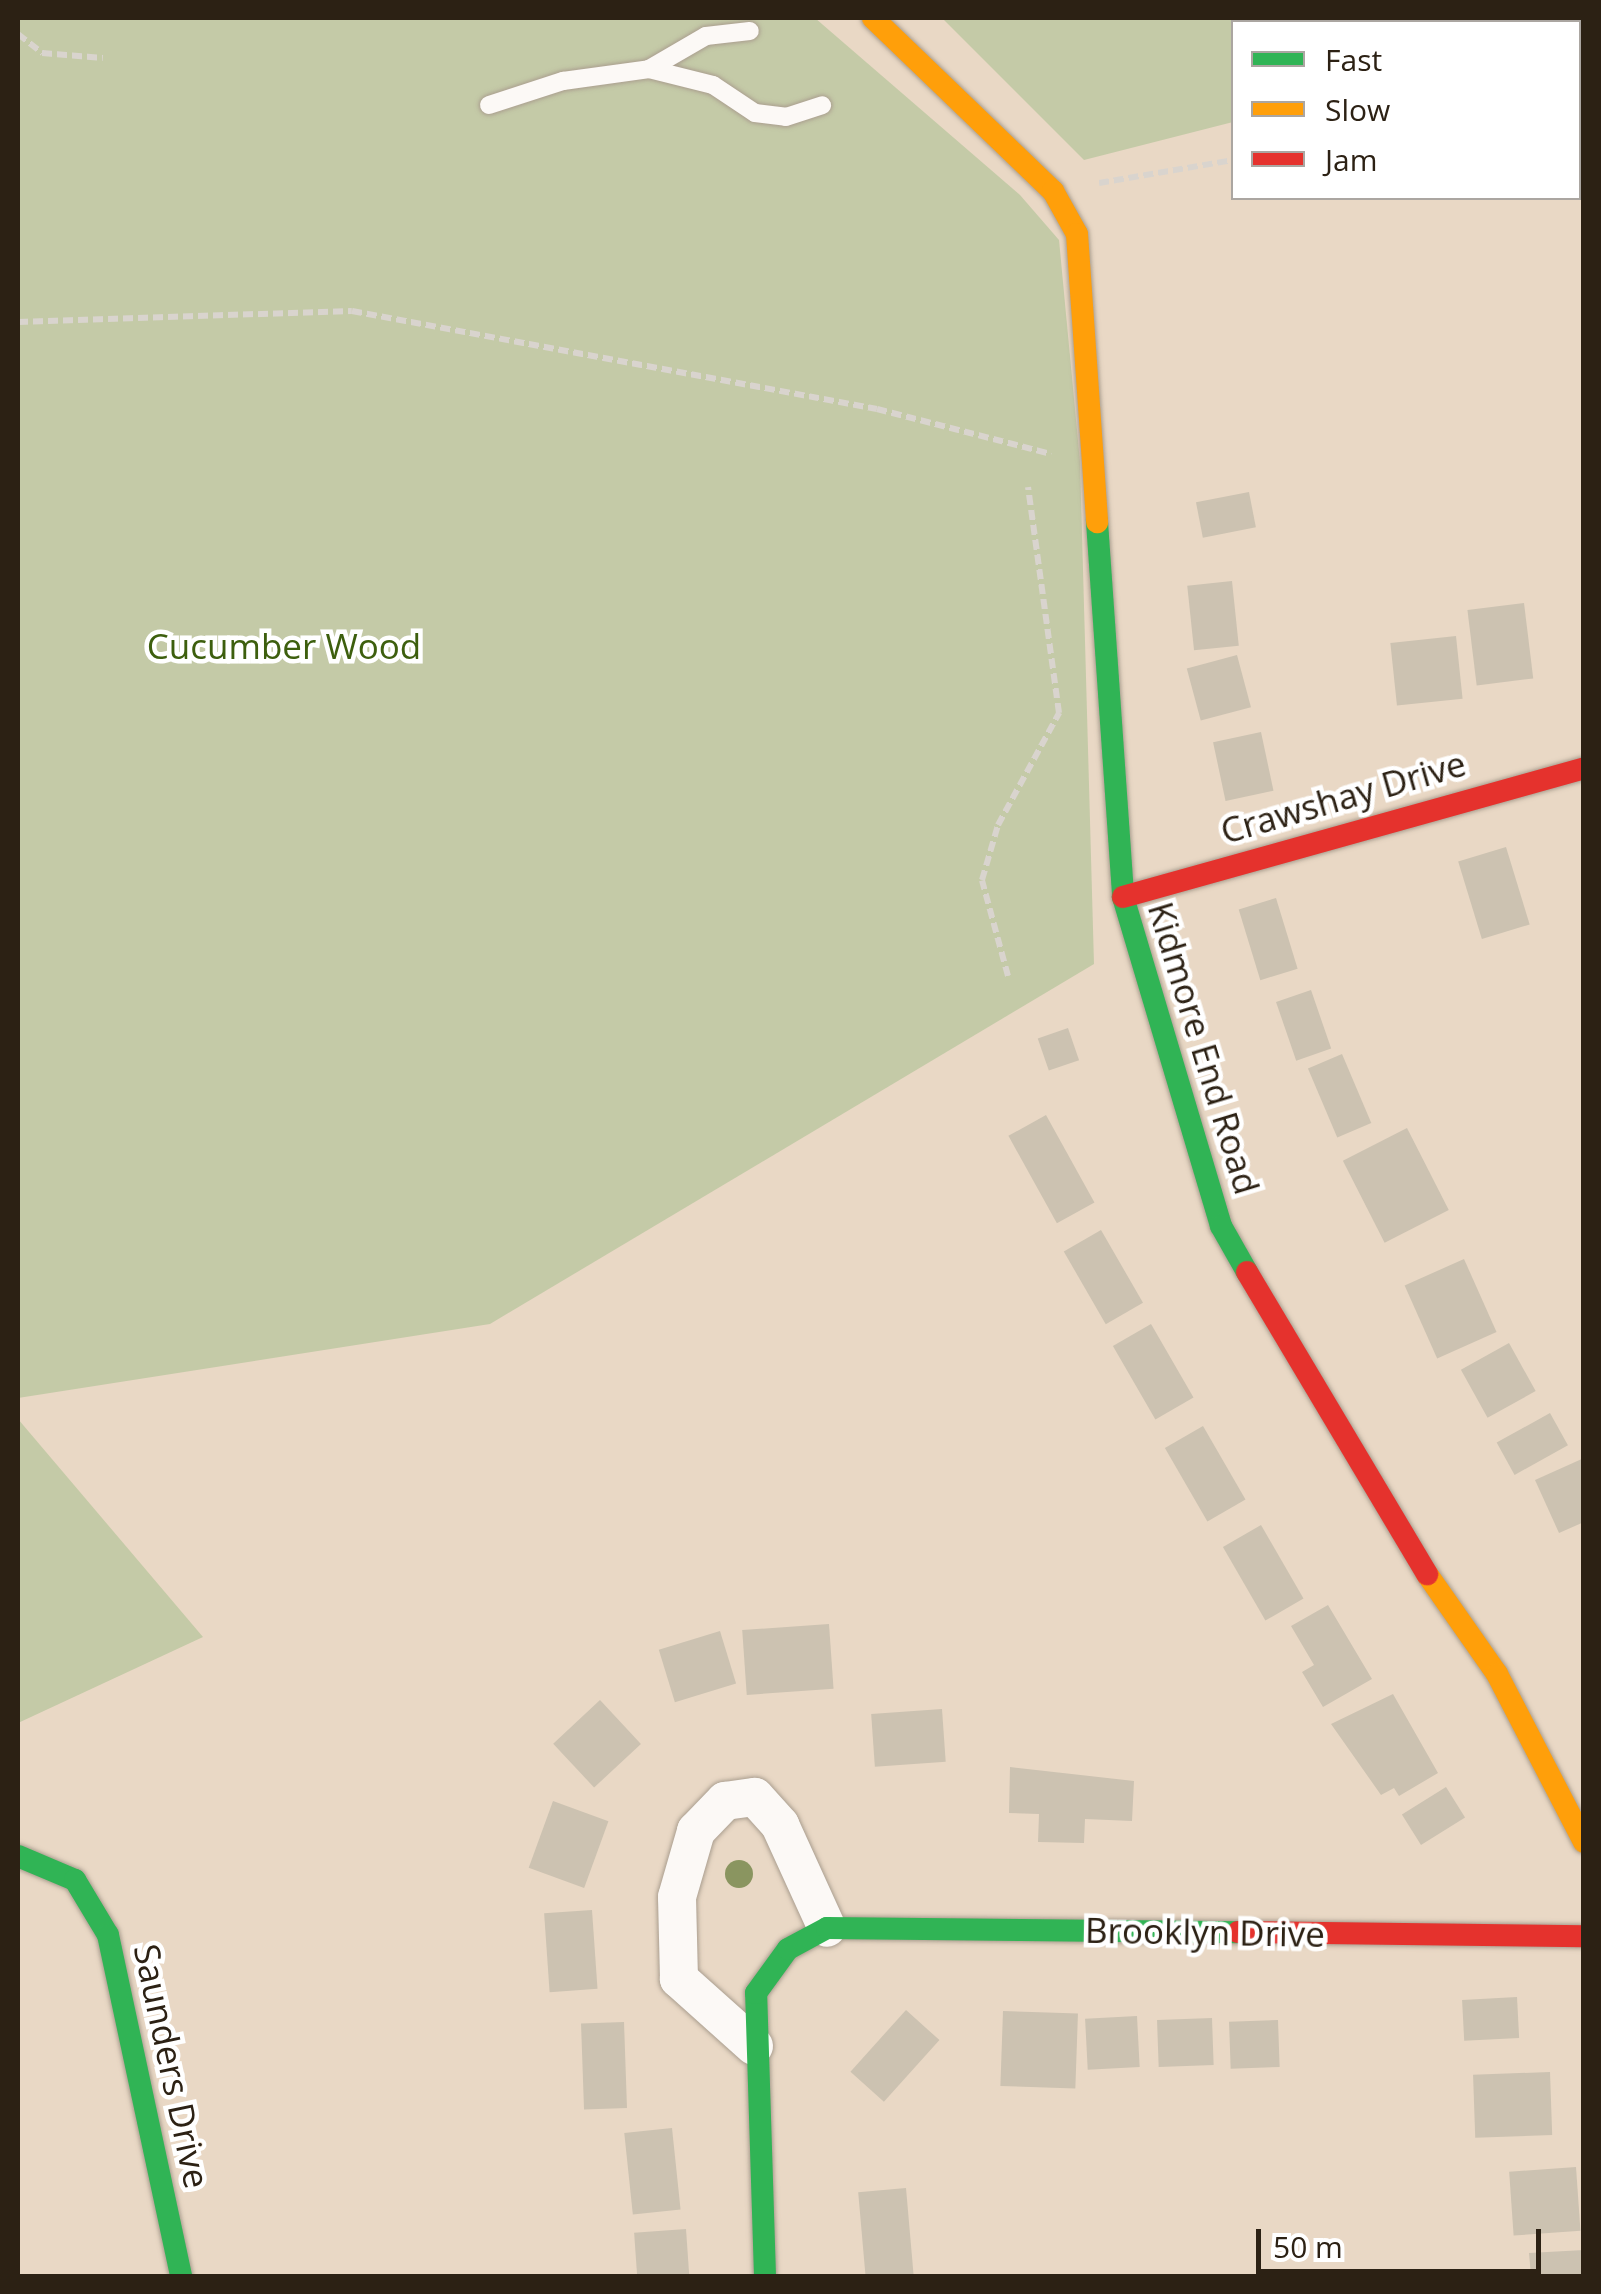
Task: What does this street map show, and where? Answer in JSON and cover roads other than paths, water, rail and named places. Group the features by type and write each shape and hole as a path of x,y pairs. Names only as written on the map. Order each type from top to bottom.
{"street":[{"name":"Kidmore End Road","path":"873,18 1053,191 1078,234 1084,276 1091,464 1122,897 1221,1226 1372,1496 1497,1674 1584,1842"},
{"name":"Crawshay Drive","path":"1122,897 1584,768"},
{"path":"754,2046 680,1979 677,1897 696,1831 725,1801 755,1797 780,1825 827,1928 788,1949 756,1993 754,2046 766,2276"},
{"name":"Saunders Drive","path":"18,1856 75,1880 108,1935 180,2276"},
{"name":"Brooklyn Drive","path":"827,1928 1584,1936"}],"lane":[{"path":"649,69 706,36 750,30"},
{"path":"489,105 562,81 649,69 713,85 756,113 786,117 822,105"}],"park label":[{"name":"Cucumber Wood","path":"284,646"}]}
